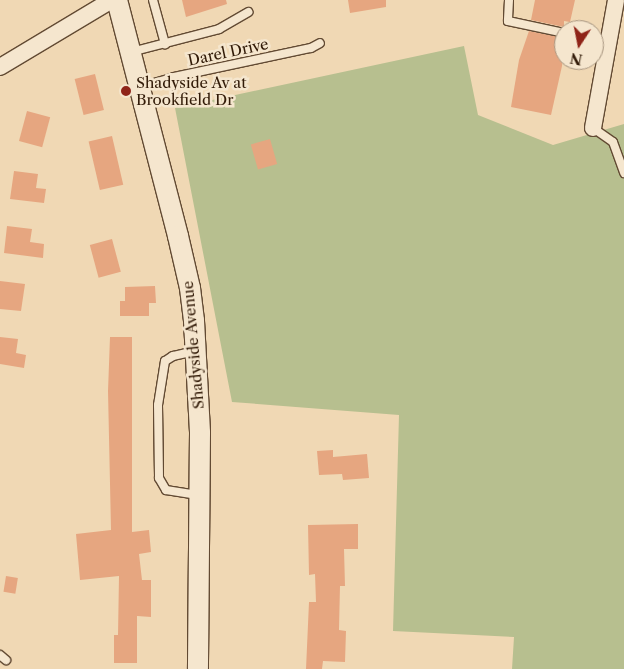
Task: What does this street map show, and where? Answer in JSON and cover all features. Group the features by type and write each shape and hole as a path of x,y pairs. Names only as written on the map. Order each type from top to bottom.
{"street":[{"path":"0,67 112,0"},
{"name":"Shadyside Avenue","path":"117,0 190,288 196,350 200,496 198,669"},
{"path":"604,33 616,0"},
{"path":"593,128 598,70"}],"lane":[{"path":"153,0 165,44"},
{"path":"509,0 508,21 554,31"},
{"path":"131,52 219,29 249,12"},
{"name":"Darel Drive","path":"140,87 174,77 311,48 320,43"},
{"path":"593,128 612,142 622,159 624,173"},
{"path":"196,350 173,356 165,361 158,405 159,478 166,490 200,496"}],"green space":[{"path":"464,46 478,115 553,145 624,124 624,669 512,669 514,637 393,631 399,415 232,402 175,108"}],"building":[{"path":"182,0 226,0 227,4 186,17"},
{"path":"348,0 386,0 386,7 350,13"},
{"path":"535,0 575,0 570,20 554,20 554,25 531,20"},
{"path":"529,31 554,36 554,70 561,70 551,115 511,107 519,60"},
{"path":"95,74 104,110 84,115 75,79"},
{"path":"27,111 50,117 42,147 19,141"},
{"path":"112,136 123,185 100,190 89,141"},
{"path":"270,139 277,164 258,170 251,145"},
{"path":"14,171 38,174 36,188 46,189 44,203 10,199"},
{"path":"7,226 32,229 30,242 44,244 43,258 4,253"},
{"path":"112,239 121,272 99,278 90,245"},
{"path":"0,281 25,284 21,311 0,309"},
{"path":"155,286 156,303 149,303 149,316 120,316 120,301 125,301 125,287"},
{"path":"0,337 18,339 16,353 26,355 24,368 0,364"},
{"path":"110,337 132,337 132,532 149,530 151,552 139,554 142,580 151,580 151,617 137,616 137,663 114,663 114,635 118,635 119,576 80,580 76,534 111,530 108,391"},
{"path":"333,450 333,457 367,454 369,478 343,480 342,474 319,475 317,451"},
{"path":"358,524 358,549 344,549 345,586 340,586 339,630 346,631 345,662 323,661 322,669 306,669 309,602 316,602 315,574 309,575 308,525"},
{"path":"6,576 18,578 15,594 3,592"}],"place":[{"name":"Shadyside Av at Brookfield Dr","path":"126,91"}]}
